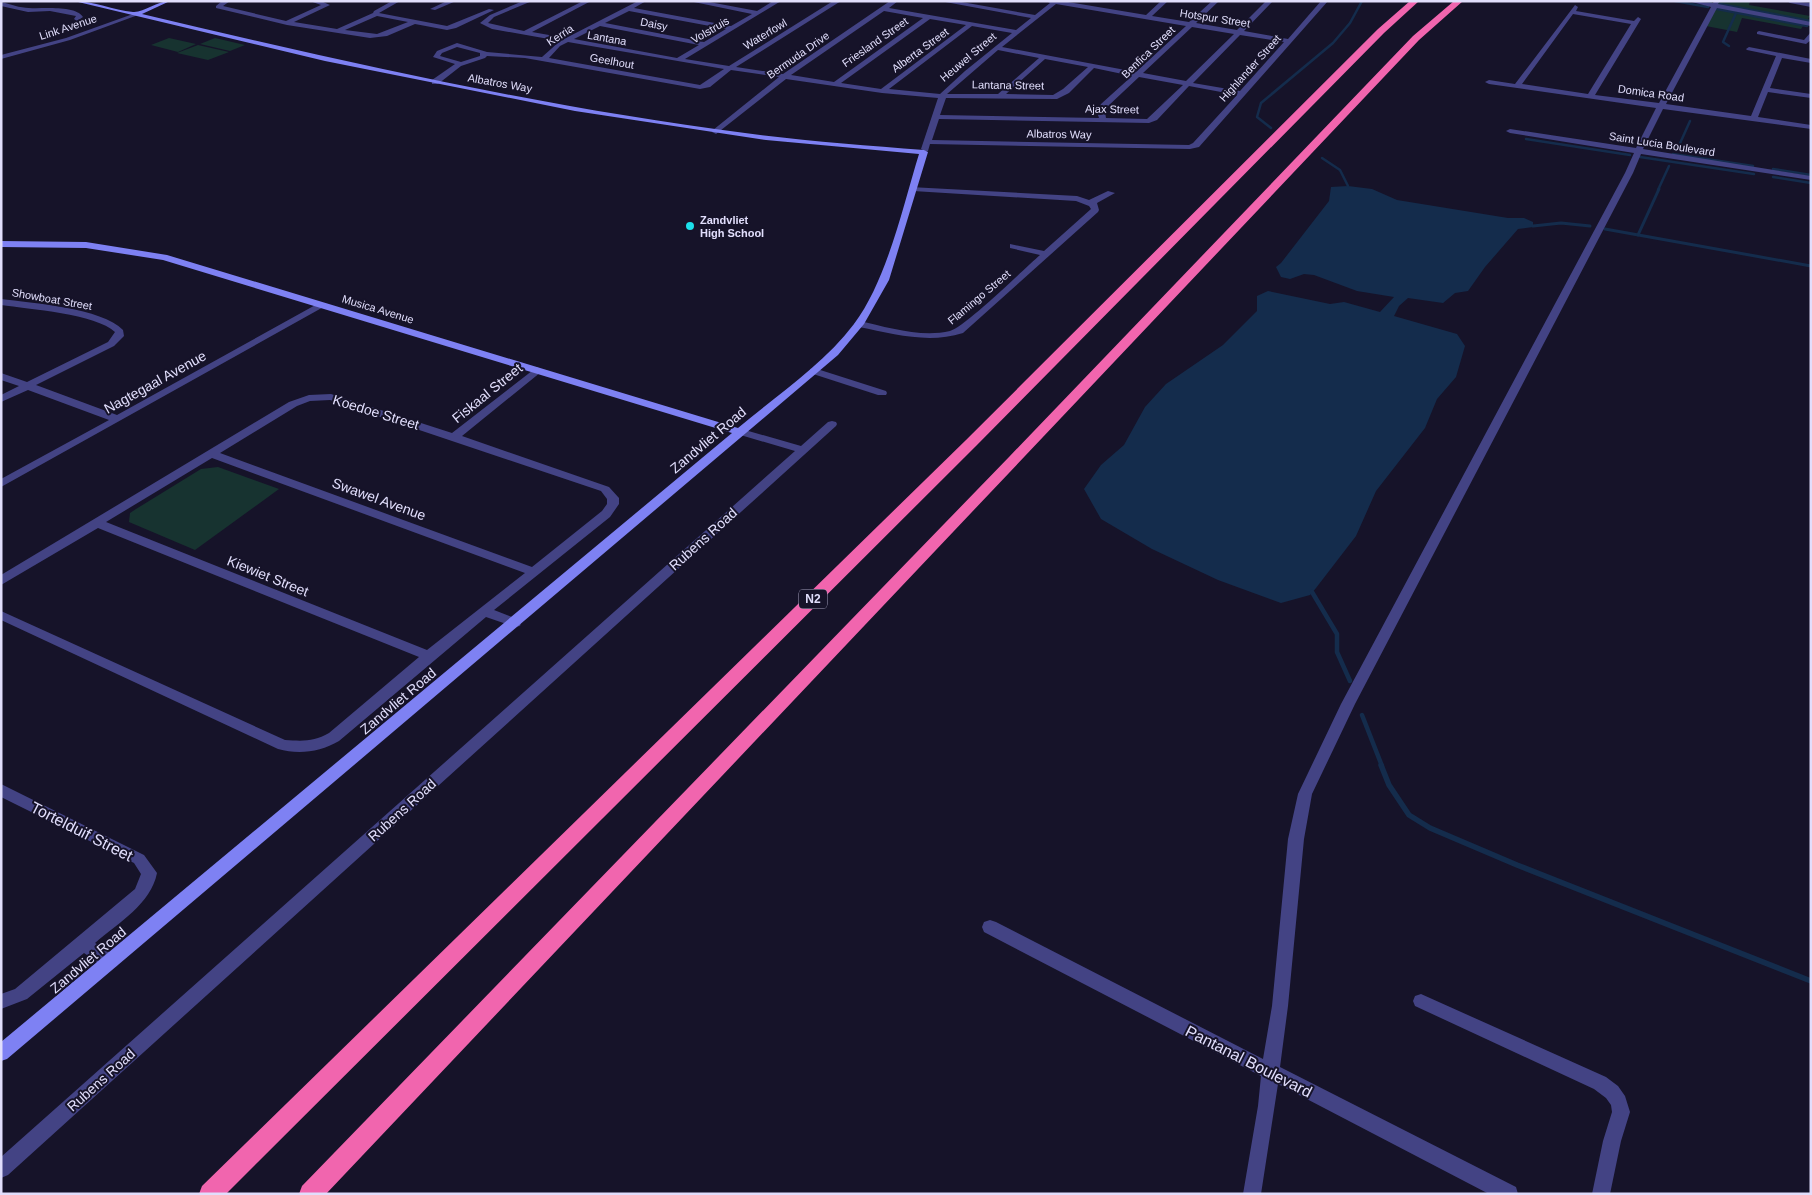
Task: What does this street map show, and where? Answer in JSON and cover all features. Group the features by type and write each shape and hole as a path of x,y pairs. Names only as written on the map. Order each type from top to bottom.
{"highway":[{"path":"1426,30 1452,1"},
{"path":"310,1194 1416,38 1459,1"},
{"name":"N2","path":"210,1194 971,443 1410,4"}],"street":[{"path":"1,14 41,1"},
{"name":"Albatros Way","path":"77,1 434,82 716,132 814,143 926,147 1190,147"},
{"name":"Link Avenue","path":"1,57 68,39 135,15 167,1"},
{"path":"227,1 218,7 287,23 366,37 377,37 414,22"},
{"path":"287,23 324,8 327,5 313,1"},
{"path":"376,14 377,10 397,1"},
{"path":"433,9 453,1"},
{"path":"338,31 376,14 443,28 452,27 511,1"},
{"name":"Lantana","path":"529,1 492,16 484,23 485,25 678,60 835,84"},
{"path":"525,33 588,1"},
{"name":"Kerria","path":"544,60 558,45 566,40 643,1"},
{"path":"692,1 758,13"},
{"name":"Volstruis","path":"678,60 778,1"},
{"name":"Waterfowl","path":"729,68 838,1"},
{"name":"Bermuda Drive","path":"716,132 784,76 896,1"},
{"path":"943,1 1037,17"},
{"path":"1103,10 1113,1"},
{"path":"1148,17 1164,1"},
{"name":"Benfica Street","path":"1103,120 1101,112 1104,106 1216,1"},
{"name":"Ajax Street","path":"935,117 1149,121 1270,1"},
{"name":"Highlander Street","path":"1190,147 1196,145 1325,1"},
{"path":"1691,1 1716,3 1811,24"},
{"path":"1790,1 1811,5"},
{"name":"Heuwel Street","path":"926,147 942,96 966,72 1037,17 1053,2"},
{"name":"Hotspur Street","path":"1053,2 1289,41"},
{"path":"1252,1194 1280,1006 1296,839 1305,794 1348,704 1716,3"},
{"path":"1,4 30,10 52,9 78,14 80,16 77,19"},
{"path":"628,9 733,28"},
{"path":"884,9 1017,32"},
{"path":"1517,86 1574,10 1637,21 1590,96"},
{"name":"Friesland Street","path":"835,84 928,17"},
{"name":"Daisy","path":"599,24 705,44"},
{"name":"Alberta Street","path":"882,91 970,25"},
{"path":"1759,33 1808,42 1811,34"},
{"path":"434,82 459,65 474,61 485,54 484,52 459,45 451,46 435,55 457,62 459,65"},
{"path":"996,48 1242,94"},
{"path":"1748,49 1811,61"},
{"name":"Geelhout","path":"485,54 512,55 544,60 696,87 707,85 729,68"},
{"path":"1754,119 1780,55"},
{"path":"1000,96 1044,57"},
{"name":"Lantana Street","path":"835,84 882,91 942,96 1059,96 1093,66"},
{"name":"Domica Road","path":"1489,82 1811,127"},
{"path":"1766,90 1811,96"},
{"name":"Saint Lucia Boulevard","path":"1510,131 1811,178"},
{"name":"Zandvliet Road","path":"1,1053 515,623 814,371 834,352 859,324 884,280 926,147"},
{"path":"913,189 1014,190 1077,199 1090,203 1111,193"},
{"name":"Flamingo Street","path":"859,324 928,335 950,336 960,331 1093,213 1094,207 1090,203"},
{"name":"Musica Avenue","path":"1,244 86,245 148,254 741,432"},
{"path":"1013,246 1047,254"},
{"name":"Showboat Street","path":"1,302 78,314 115,325 119,328 119,336 111,344 28,386"},
{"name":"Nagtegaal Avenue","path":"1,484 322,305"},
{"name":"Fiskaal Street","path":"454,437 537,370"},
{"path":"814,371 882,393"},
{"path":"1,376 117,419"},
{"path":"1,399 28,386"},
{"name":"Koedoe Street","path":"1,581 293,404 317,397 331,397 454,437 604,489 613,498 613,504 606,514 429,656 334,737 314,746 298,748 283,745 1,615"},
{"name":"Rubens Road","path":"1,1169 832,424"},
{"path":"741,432 803,450"},
{"name":"Swawel Avenue","path":"213,454 534,572"},
{"name":"Kiewiet Street","path":"97,523 429,656"},
{"path":"486,612 515,623"},
{"name":"Tortelduif Street","path":"1,790 139,860 149,874 147,884 141,894 21,994 4,1001"},
{"name":"Pantanal Boulevard","path":"990,927 1509,1194"},
{"path":"83,944 111,961"},
{"path":"1422,1001 1600,1083 1612,1092 1619,1102 1621,1112 1612,1141 1601,1194"}],"green space":[{"path":"1719,1 1750,1 1749,5 1810,16 1808,19 1811,22 1717,5"},
{"path":"1716,7 1810,26 1803,26 1801,29 1742,18 1737,32 1706,26"},
{"path":"169,38 196,44 178,52 151,45"},
{"path":"215,38 245,45 230,51 200,44"},
{"path":"198,45 229,52 208,60 177,53"},
{"path":"218,467 279,489 195,550 129,522 130,513 136,509 201,469"}],"water":[{"path":"1348,186 1372,189 1397,200 1508,218 1524,218 1533,222 1533,227 1518,229 1485,267 1468,291 1455,293 1443,303 1408,298 1399,306 1394,316 1457,334 1465,346 1456,377 1437,399 1425,428 1376,491 1356,536 1316,588 1310,595 1281,603 1218,580 1152,549 1101,519 1084,489 1101,465 1124,445 1145,407 1166,384 1223,345 1257,311 1257,296 1268,291 1330,304 1344,302 1380,312 1394,297 1357,291 1314,275 1304,274 1290,279 1281,277 1276,267 1329,201 1331,187"}],"waterway":[{"path":"1271,128 1257,117 1261,103 1333,43 1350,23 1362,1"},
{"path":"1675,1 1708,7"},
{"path":"1705,1 1711,2"},
{"path":"1720,4 1810,21"},
{"path":"1717,9 1807,26"},
{"path":"1729,46 1723,42 1736,13"},
{"path":"1677,150 1690,121"},
{"path":"1526,139 1630,155"},
{"path":"1673,154 1753,166"},
{"path":"1640,157 1754,174"},
{"path":"1322,158 1340,170 1348,186"},
{"path":"1658,190 1669,166"},
{"path":"1773,169 1811,175"},
{"path":"1773,177 1811,183"},
{"path":"1638,235 1659,189"},
{"path":"1533,226 1561,223 1590,226"},
{"path":"1605,229 1638,235"},
{"path":"1638,235 1811,266"},
{"path":"1312,592 1337,634 1337,652 1350,681"},
{"path":"1362,715 1382,766"},
{"path":"1381,765 1389,785 1409,815 1430,828 1517,865 1811,981"}],"place":[{"name":"Zandvliet High School","path":"690,226"}]}
